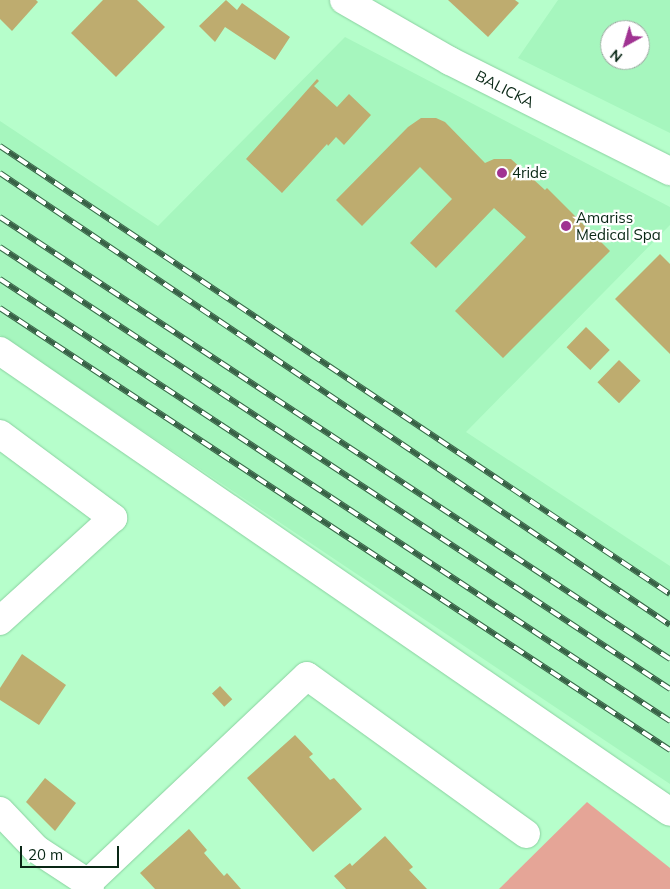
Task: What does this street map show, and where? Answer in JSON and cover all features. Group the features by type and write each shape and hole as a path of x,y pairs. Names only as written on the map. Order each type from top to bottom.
{"street":[{"name":"BALICKA","path":"344,0 458,65 670,171"},
{"path":"0,351 670,812"},
{"path":"0,434 113,518 0,621"},
{"path":"0,811 36,849 89,886 307,676 526,834"}],"shaded area":[{"path":"558,0 670,0 670,133 518,58"},
{"path":"345,37 670,207 670,225 466,432 670,566 670,784 0,335 0,121 158,226"},
{"path":"587,802 670,868 670,889 499,889"}],"building":[{"path":"0,0 36,0 38,2 12,31 0,19"},
{"path":"103,0 137,0 165,27 116,77 71,33"},
{"path":"226,0 237,10 242,3 290,37 275,60 225,27 215,42 199,26"},
{"path":"448,0 515,0 519,3 488,37"},
{"path":"317,79 319,81 314,86 337,107 349,94 371,115 344,145 336,137 328,146 327,144 282,193 246,159"},
{"path":"421,118 436,118 445,122 485,163 494,159 511,159 545,190 547,188 610,251 503,358 455,311 526,237 494,208 436,268 410,243 452,199 420,167 362,226 336,200 408,127"},
{"path":"660,254 670,264 670,354 615,299"},
{"path":"586,327 610,350 590,370 567,347"},
{"path":"619,360 641,381 619,403 597,382"},
{"path":"22,654 66,685 39,725 0,700 0,688"},
{"path":"220,686 232,699 224,707 212,694"},
{"path":"295,735 313,754 309,757 330,780 334,778 362,809 313,852 247,778"},
{"path":"45,778 76,803 55,831 26,802"},
{"path":"189,829 207,850 204,853 224,876 227,873 241,889 155,889 140,873"},
{"path":"385,836 413,867 409,870 427,889 346,889 334,876 350,863 352,866"}],"railway":[{"path":"0,146 670,594"},
{"path":"0,173 670,625"},
{"path":"0,217 670,659"},
{"path":"0,247 670,689"},
{"path":"0,279 670,721"},
{"path":"0,308 670,750"}],"place":[{"name":"4ride","path":"502,173"},
{"name":"Amariss Medical Spa","path":"566,226"}]}
